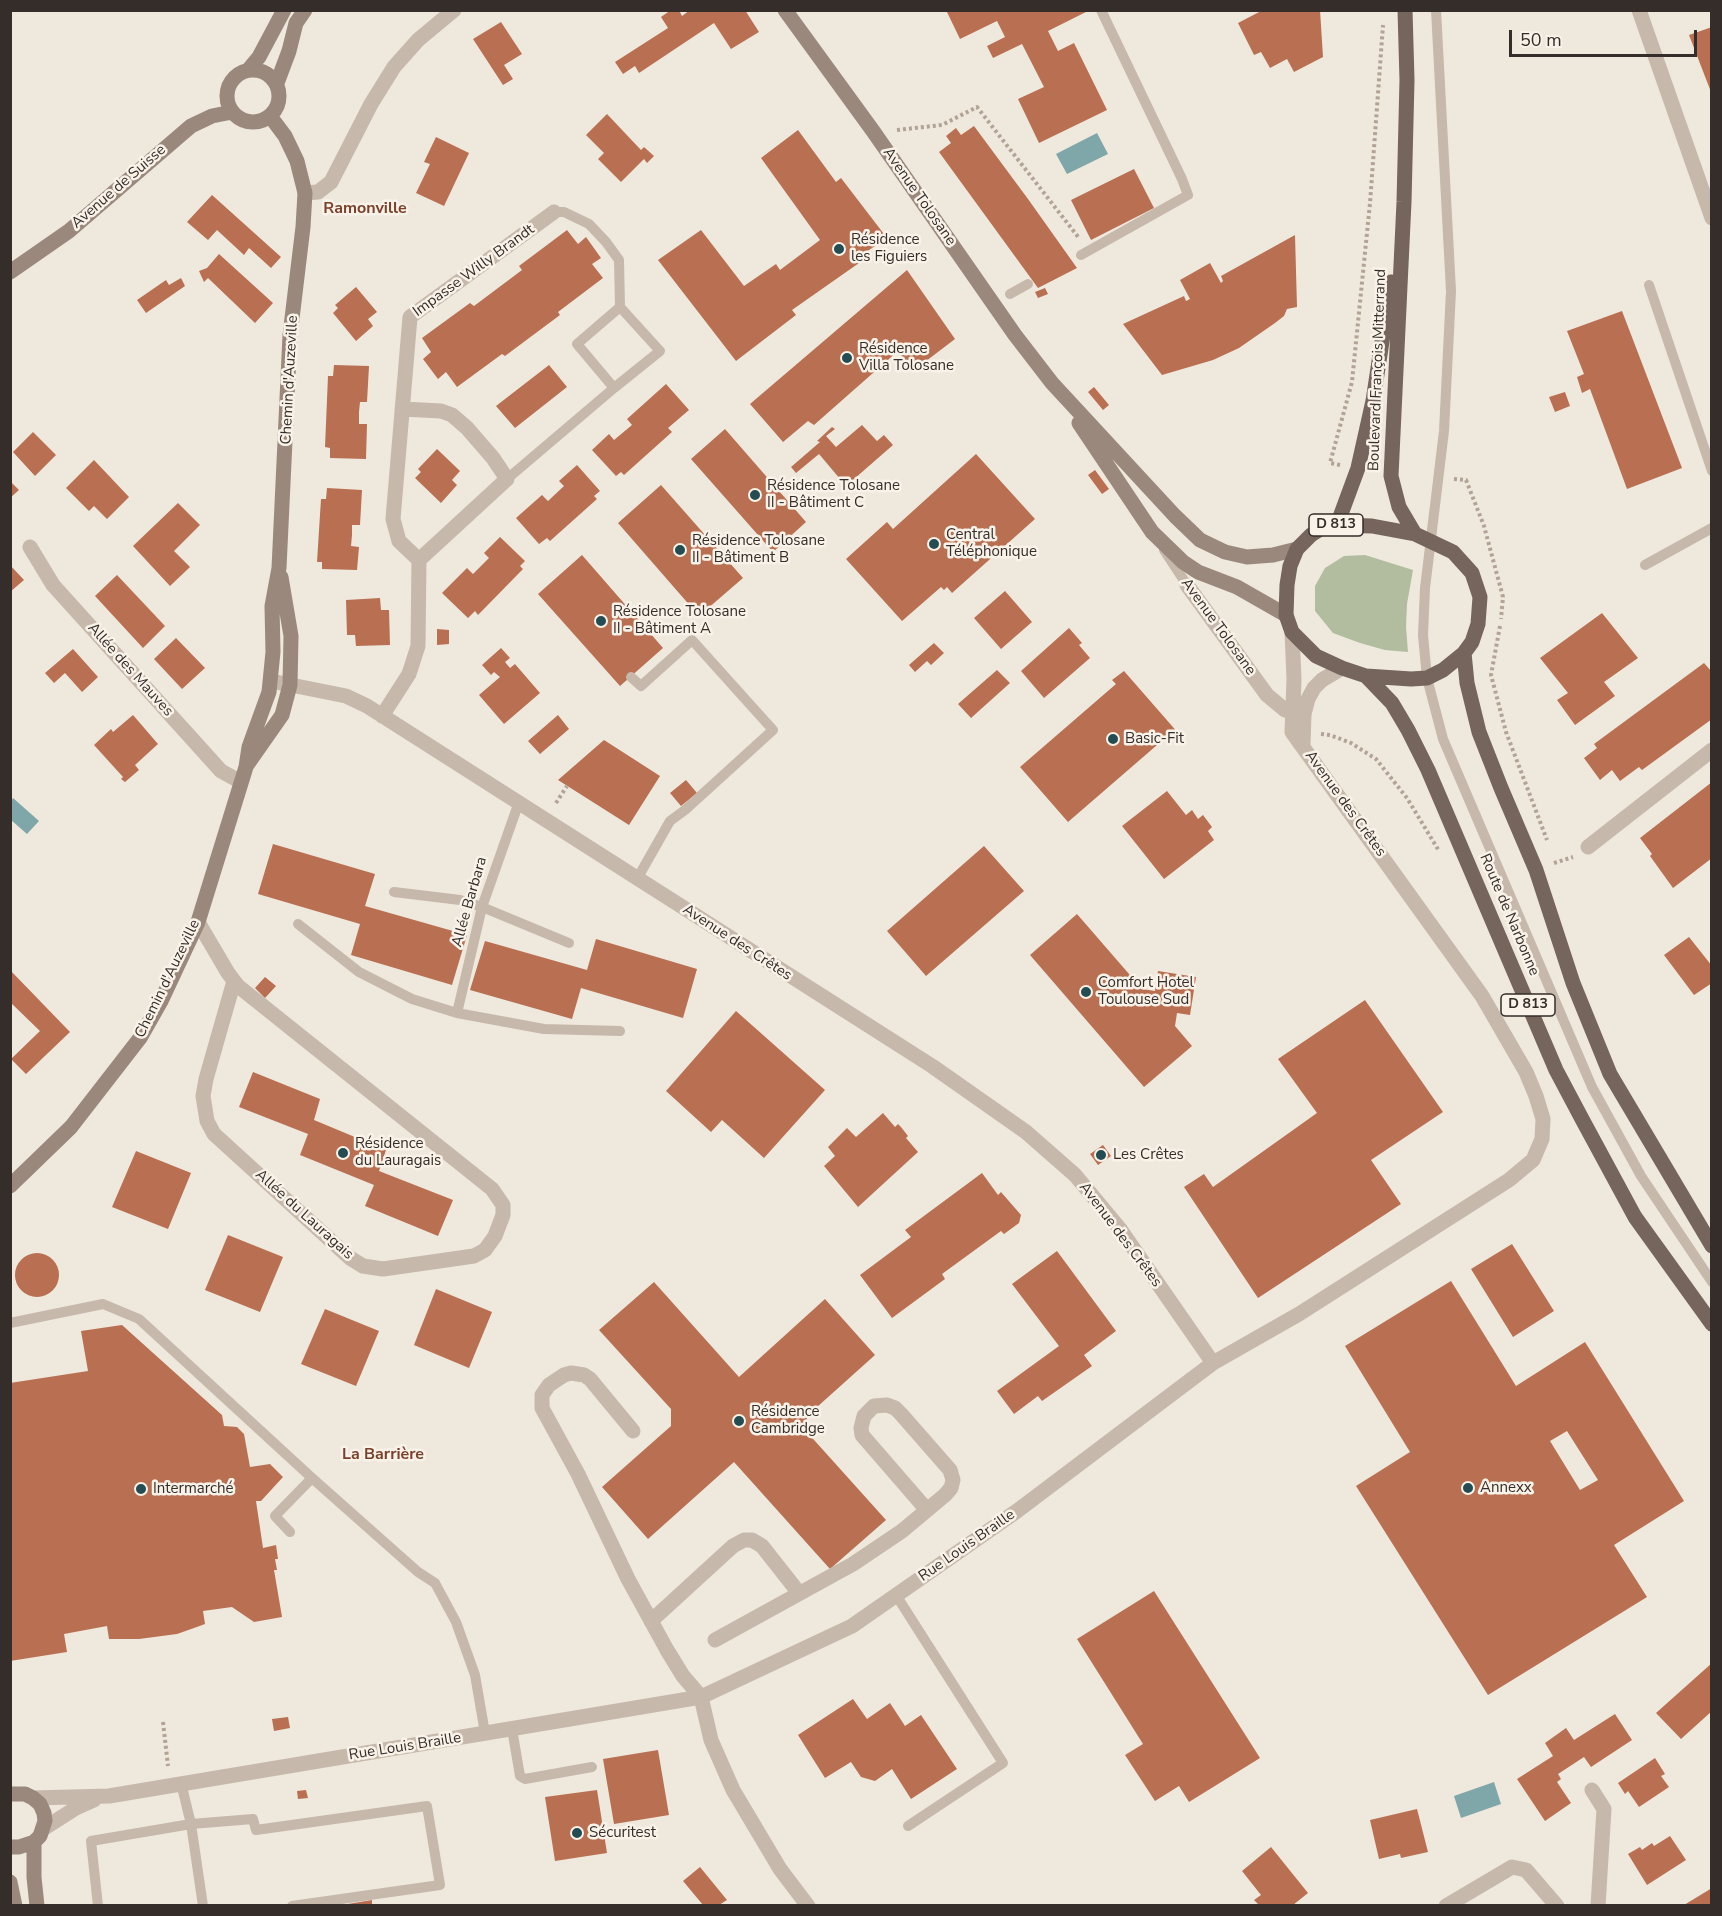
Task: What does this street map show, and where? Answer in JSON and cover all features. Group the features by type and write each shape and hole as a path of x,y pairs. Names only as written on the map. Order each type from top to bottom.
{"main road":[{"name":"Boulevard François Mitterrand","path":"1405,10 1407,80 1404,202 1391,476 1399,507 1415,534"},
{"name":"Boulevard François Mitterrand","path":"1337,525 1358,468 1373,401 1404,202"},
{"name":"D 813","path":"1337,525 1372,526 1415,534 1431,541 1453,552 1472,573 1480,597 1478,624 1472,642 1464,653 1443,670 1427,678 1399,679 1366,676 1316,656 1292,632 1286,615 1290,566 1297,549 1311,535 1322,528 1337,525"},
{"name":"D 813","path":"1464,653 1467,683 1479,732 1536,870 1574,983 1610,1074 1712,1246"},
{"name":"Route de Narbonne","path":"1366,676 1392,703 1428,770 1556,1070 1582,1119 1635,1217 1712,1324"}],"street":[{"path":"249,69 259,57 284,10"},
{"path":"277,83 296,23 304,10"},
{"path":"305,193 318,192 331,182 371,104 394,68 418,39 454,10"},
{"name":"Avenue Tolosane","path":"785,10 873,131 1015,335 1052,383 1152,532 1183,562 1198,572 1237,587 1286,615"},
{"path":"1639,10 1712,218"},
{"path":"249,69 265,71 277,83 280,95 277,107 270,116 254,122 246,121 232,112 227,91 231,81 238,73 249,69"},
{"name":"Avenue de Suisse","path":"10,272 69,231 190,126 212,116 232,112"},
{"name":"Chemin d'Auzeville","path":"10,1186 71,1127 140,1038 161,1001 198,921 244,775 249,747 265,706 271,681 272,606 279,568 291,335 305,193 297,161 285,136 270,116"},
{"name":"Impasse Willy Brandt","path":"419,560 399,542 393,519 410,317 554,212"},
{"name":"Avenue Tolosane","path":"1052,383 1200,540 1225,552 1247,556 1273,555 1297,549"},
{"path":"382,716 409,674 418,646 419,560 507,479 494,458 452,415 441,411 402,409"},
{"name":"Allée des Mauves","path":"30,547 53,585 221,771 244,775"},
{"name":"Chemin d'Auzeville","path":"244,775 282,715 290,685 291,636 279,568"},
{"name":"Avenue Tolosane","path":"1187,585 1267,695 1285,710 1292,712"},
{"name":"Avenue des Crêtes","path":"271,681 346,696 382,716 932,1066 1026,1132 1075,1175 1120,1229 1214,1363 1299,1314 1509,1180 1533,1160 1542,1139 1543,1119 1526,1072 1482,996 1303,739 1292,732 1294,679 1292,632"},
{"name":"Avenue des Crêtes","path":"1303,739 1304,714 1314,688 1322,680 1342,668"},
{"path":"1588,847 1712,750"},
{"name":"Allée du Lauragais","path":"198,921 234,981 253,999 492,1189 502,1205 503,1215 495,1236 485,1250 474,1256 383,1269 363,1266 342,1251 214,1134 204,1114 203,1096 234,981"},
{"name":"Rue Louis Braille","path":"33,1798 108,1796 701,1697 852,1626 1017,1511 1214,1363"},
{"path":"633,1431 590,1379 584,1376 571,1373 564,1375 549,1385 542,1395 542,1408 578,1474 628,1579 683,1676 701,1697 711,1740 733,1790 780,1869 808,1905"},
{"path":"715,1640 853,1564 902,1531 945,1495 951,1488 953,1480 950,1470 895,1408 887,1405 873,1406 864,1416 862,1435 927,1510"},
{"path":"651,1621 733,1546 744,1540 752,1540 762,1546 799,1593"},
{"path":"1592,1790 1604,1809 1598,1905"},
{"path":"10,1847 19,1847 34,1842 44,1829 44,1813 40,1804 25,1794 12,1791"},
{"name":"Rue Louis Braille","path":"44,1829 76,1808 108,1796"},
{"path":"34,1842 37,1905"},
{"path":"1446,1905 1512,1867 1526,1870 1557,1905"},
{"path":"10,1882 15,1905"}],"lane":[{"path":"1085,252 1188,195 1101,10"},
{"path":"1436,10 1451,291 1444,431 1425,588 1423,635 1427,678 1443,740 1592,1087 1641,1176 1712,1282"},
{"path":"507,479 660,351 620,307 619,260 606,242 590,224 564,212 554,212"},
{"path":"1010,294 1028,284"},
{"path":"1649,285 1712,471"},
{"path":"614,388 577,344 620,307"},
{"path":"1645,565 1712,528"},
{"name":"Avenue Tolosane","path":"1152,532 1187,585"},
{"path":"631,677 641,686 692,640 773,730 670,821 637,879"},
{"name":"Allée Barbara","path":"457,1013 482,907 519,802"},
{"path":"394,892 460,900 569,943"},
{"path":"298,924 359,972 412,999 457,1013 544,1029 620,1030"},
{"path":"10,1323 103,1305 139,1319 312,1478 418,1572 435,1583 456,1622 475,1675 485,1733"},
{"path":"290,1532 275,1516 312,1478"},
{"path":"896,1595 1003,1763 908,1827"},
{"path":"512,1729 520,1776 525,1779 592,1767"},
{"path":"181,1784 191,1824 203,1905"},
{"path":"98,1905 91,1841 191,1824 253,1819 256,1830 427,1806 440,1885 292,1905"}],"path":[{"path":"1330,463 1352,382 1370,203 1384,19"},
{"path":"873,131 942,125 977,107 1085,252"},
{"path":"1466,480 1484,526 1503,597 1491,675 1506,732 1548,840"},
{"path":"1303,739 1330,735 1351,743 1376,759 1407,798 1443,858"},
{"path":"1559,873 1556,862 1561,861"},
{"path":"163,1722 168,1768"}],"green space":[{"path":"1365,555 1413,570 1407,604 1408,652 1385,650 1333,633 1315,611 1315,586 1325,568 1344,556"}],"water":[{"path":"1097,133 1108,154 1067,174 1056,154"},
{"path":"13,798 39,821 27,834 11,820"},
{"path":"1494,1782 1501,1804 1461,1818 1454,1796"}],"building":[{"path":"671,10 679,10 682,16 690,10 745,10 759,32 731,49 714,23 639,73 635,66 623,74 615,62 668,28 661,17"},
{"path":"946,10 1085,10 1086,12 1048,31 1058,51 1074,43 1107,110 1039,143 1018,99 1044,87 1022,44 993,58 987,46 1005,37 997,21 960,39"},
{"path":"1263,10 1320,10 1323,57 1294,72 1287,59 1270,68 1261,52 1254,55 1238,23"},
{"path":"501,22 522,54 504,65 513,79 503,85 473,39"},
{"path":"1712,27 1712,92 1711,92 1689,35"},
{"path":"607,114 641,150 644,147 654,156 647,163 644,159 621,182 598,159 604,153 586,135"},
{"path":"974,126 1077,268 1038,288 939,152 951,143 946,136 956,128 961,135"},
{"name":"Résidence les Figuiers","path":"798,130 836,182 841,178 887,238 857,258 859,263 792,310 796,315 736,361 658,260 701,230 744,286 776,264 780,270 820,240 761,158"},
{"path":"436,137 469,153 444,206 416,193 430,164 424,162"},
{"path":"1134,169 1154,208 1091,240 1071,200"},
{"path":"212,195 281,257 271,268 249,248 244,255 217,230 208,240 187,222"},
{"path":"567,230 578,244 586,237 601,258 592,264 603,278 558,312 560,315 505,356 502,354 457,387 446,372 438,379 423,359 431,352 422,338 470,303 474,306 522,270 519,266"},
{"path":"1295,235 1297,307 1287,309 1284,316 1239,348 1213,360 1162,375 1123,324 1184,296 1186,301 1190,299 1180,280 1210,263 1221,283 1223,281 1221,276"},
{"path":"219,254 273,303 255,323 208,278 204,282 199,271 207,268"},
{"name":"Résidence Villa Tolosane","path":"907,270 955,339 913,371 898,351 814,425 808,421 783,442 750,404"},
{"path":"181,278 185,286 146,313 137,300 166,280 169,285"},
{"path":"356,287 377,312 368,319 373,326 356,341 333,313 338,308 335,305"},
{"path":"1045,288 1048,294 1038,298 1035,292"},
{"path":"1622,311 1682,468 1627,489 1590,389 1582,393 1577,377 1584,374 1567,331"},
{"path":"334,365 369,366 367,402 360,402 359,412 359,424 367,424 366,459 330,458 330,448 325,447 328,376 333,376"},
{"path":"549,365 567,387 515,428 496,406"},
{"path":"666,384 689,410 668,428 672,432 624,475 621,472 616,476 592,450 609,434 614,440 632,425 627,419"},
{"path":"1094,387 1109,405 1103,410 1088,392"},
{"path":"1565,392 1570,406 1555,412 1549,397"},
{"path":"862,425 877,441 884,435 893,445 846,486 819,454 796,473 791,467 820,442 817,441 832,427 835,429 826,436 836,447"},
{"name":"Résidence Tolosane II - Bâtiment C","path":"725,429 806,522 773,552 691,459"},
{"path":"33,432 56,455 35,476 13,452"},
{"path":"437,449 460,471 452,480 457,485 441,503 415,478 421,472 418,469"},
{"name":"Central Téléphonique","path":"976,454 1035,519 952,593 947,587 944,590 941,587 902,621 846,559 887,522 893,529"},
{"path":"94,460 129,497 107,519 94,506 89,511 66,488"},
{"path":"577,465 600,491 594,496 597,499 550,541 547,538 539,544 516,518 542,495 548,501 564,486 559,481"},
{"path":"1095,470 1109,489 1102,494 1088,475"},
{"path":"10,481 19,490 10,498"},
{"name":"Résidence Tolosane II - Bâtiment B","path":"661,485 743,578 699,616 618,523"},
{"path":"327,488 362,490 360,525 352,525 351,546 359,547 357,570 322,569 322,562 317,562 321,499 326,499"},
{"path":"178,503 200,525 174,551 190,567 170,586 133,546"},
{"path":"500,537 525,561 520,566 523,569 478,615 475,611 468,618 442,593 467,568 473,574 489,558 484,553"},
{"name":"Résidence Tolosane II - Bâtiment A","path":"582,555 663,648 620,686 538,594"},
{"path":"10,565 24,580 10,592"},
{"path":"117,575 165,626 143,648 95,596"},
{"path":"1005,591 1032,622 1001,649 974,618"},
{"path":"380,598 381,610 389,610 390,645 356,646 355,635 347,635 346,600"},
{"path":"1602,613 1638,658 1604,682 1615,696 1575,725 1557,700 1568,693 1540,658"},
{"path":"1069,628 1082,643 1079,645 1090,658 1044,698 1021,671"},
{"path":"437,629 449,630 449,644 437,645"},
{"path":"176,638 205,668 182,689 154,659"},
{"path":"934,643 944,653 931,665 927,661 915,672 909,665"},
{"path":"501,648 510,658 505,662 510,668 515,664 540,693 504,724 479,695 500,677 494,672 491,675 482,665"},
{"path":"73,649 98,677 82,692 65,673 54,683 45,673"},
{"path":"1704,663 1712,672 1712,719 1642,770 1639,767 1620,781 1612,770 1600,780 1584,758 1597,748 1594,744"},
{"path":"997,670 1010,683 971,718 958,704"},
{"path":"1124,671 1179,734 1168,744 1164,739 1068,822 1020,767 1116,684 1112,680"},
{"path":"133,715 158,744 135,765 139,770 125,782 94,745 111,729 113,732"},
{"path":"558,715 569,729 540,754 528,741"},
{"path":"604,740 660,776 629,825 558,780"},
{"path":"686,780 697,793 681,806 670,793"},
{"path":"1712,782 1712,858 1673,888 1640,838"},
{"path":"1167,791 1186,815 1192,810 1198,819 1203,815 1212,827 1208,831 1214,840 1164,879 1122,826"},
{"path":"273,844 375,874 365,906 467,935 452,985 351,955 360,924 258,894"},
{"path":"984,846 1024,891 926,976 887,931"},
{"path":"1077,914 1142,989 1155,991 1158,971 1196,977 1190,1015 1177,1013 1175,1026 1192,1046 1144,1087 1030,955"},
{"path":"1689,937 1712,966 1712,983 1694,995 1664,955"},
{"path":"596,939 697,969 683,1018 581,988 572,1019 470,990 485,941 587,970"},
{"path":"10,970 70,1032 26,1074 11,1059 40,1031 10,1002"},
{"path":"265,977 276,986 265,998 255,988"},
{"path":"1365,1000 1443,1112 1371,1160 1401,1204 1258,1298 1184,1187 1204,1174 1213,1187 1317,1113 1278,1059"},
{"path":"736,1011 825,1090 764,1158 722,1120 711,1132 666,1091"},
{"name":"Résidence du Lauragais","path":"253,1072 320,1099 314,1120 386,1150 379,1171 453,1200 438,1236 365,1206 374,1185 300,1155 308,1134 239,1107"},
{"path":"883,1113 895,1127 898,1124 901,1127 908,1136 906,1138 918,1152 858,1207 824,1166 835,1156 828,1147 847,1128 856,1137"},
{"name":"Les Crêtes","path":"1103,1145 1111,1156 1098,1165 1090,1154"},
{"path":"136,1151 191,1173 168,1229 112,1207"},
{"path":"982,1173 998,1195 1001,1192 1021,1215 1019,1223 1004,1234 1001,1231 942,1274 945,1279 892,1318 860,1275 911,1237 905,1230"},
{"path":"228,1235 283,1257 260,1312 205,1290"},
{"path":"1512,1244 1554,1311 1513,1337 1471,1269"},
{"path":"1057,1251 1116,1331 1084,1355 1092,1366 1042,1401 1038,1396 1014,1414 997,1391 1059,1346 1012,1284"},
{"path":"37,1253 53,1259 59,1275 53,1291 37,1297 21,1291 15,1275 21,1259"},
{"name":"Annexx","path":"1451,1281 1516,1386 1585,1342 1684,1501 1614,1545 1647,1597 1488,1695 1356,1486 1410,1452 1345,1346","holes":["1567,1431 1598,1480 1580,1490 1550,1441"]},
{"name":"Résidence Cambridge","path":"654,1282 739,1377 825,1299 875,1355 807,1416 806,1431 886,1520 830,1569 734,1462 648,1539 602,1487 671,1426 671,1409 599,1330"},
{"path":"436,1289 492,1312 469,1368 414,1345"},
{"path":"325,1309 379,1331 356,1386 301,1364"},
{"name":"Intermarché","path":"122,1325 222,1415 224,1426 237,1427 244,1434 250,1467 270,1464 283,1477 261,1501 256,1501 263,1548 276,1545 278,1559 275,1559 277,1570 274,1570 282,1617 254,1622 232,1607 203,1611 205,1624 177,1634 139,1639 109,1639 107,1626 64,1634 67,1652 10,1661 10,1383 88,1371 81,1331"},
{"path":"1154,1591 1260,1758 1189,1802 1179,1786 1155,1801 1125,1755 1143,1744 1077,1639"},
{"path":"1712,1663 1712,1711 1681,1739 1656,1713"},
{"path":"853,1699 867,1719 890,1703 905,1726 921,1715 957,1769 911,1799 892,1769 875,1781 861,1777 851,1762 825,1778 798,1735"},
{"path":"1615,1714 1632,1740 1591,1767 1584,1757 1558,1774 1561,1779 1557,1782 1571,1803 1545,1821 1517,1779 1553,1756 1545,1743 1566,1728 1574,1740"},
{"path":"288,1717 290,1728 274,1731 272,1719"},
{"path":"658,1750 669,1815 614,1824 603,1759"},
{"path":"1655,1758 1665,1774 1661,1776 1669,1787 1639,1807 1628,1791 1625,1794 1618,1783"},
{"path":"306,1790 308,1798 298,1799 297,1791"},
{"name":"Sécuritest","path":"597,1790 607,1853 555,1861 545,1797"},
{"path":"1417,1809 1428,1852 1401,1858 1400,1854 1379,1859 1370,1820"},
{"path":"1670,1836 1686,1860 1647,1885 1628,1854 1640,1847 1642,1850 1652,1843 1654,1846"},
{"path":"1271,1847 1308,1893 1293,1905 1259,1905 1254,1900 1261,1895 1242,1871"},
{"path":"700,1867 727,1900 719,1905 703,1905 683,1881"},
{"path":"1712,1888 1712,1905 1684,1905"},
{"path":"372,1900 372,1905 348,1905 348,1904"}],"place":[{"name":"Résidence les Figuiers","path":"839,249"},
{"name":"Résidence Villa Tolosane","path":"847,358"},
{"name":"Résidence Tolosane II - Bâtiment C","path":"755,495"},
{"name":"Central Téléphonique","path":"934,544"},
{"name":"Résidence Tolosane II - Bâtiment B","path":"680,550"},
{"name":"Résidence Tolosane II - Bâtiment A","path":"601,621"},
{"name":"Basic-Fit","path":"1113,739"},
{"name":"Comfort Hotel Toulouse Sud","path":"1086,992"},
{"name":"Résidence du Lauragais","path":"343,1153"},
{"name":"Les Crêtes","path":"1101,1155"},
{"name":"Résidence Cambridge","path":"739,1421"},
{"name":"Annexx","path":"1468,1488"},
{"name":"Intermarché","path":"141,1489"},
{"name":"Sécuritest","path":"577,1833"}],"district":[{"name":"Ramonville","path":"365,209"},
{"name":"La Barrière","path":"383,1455"}]}
